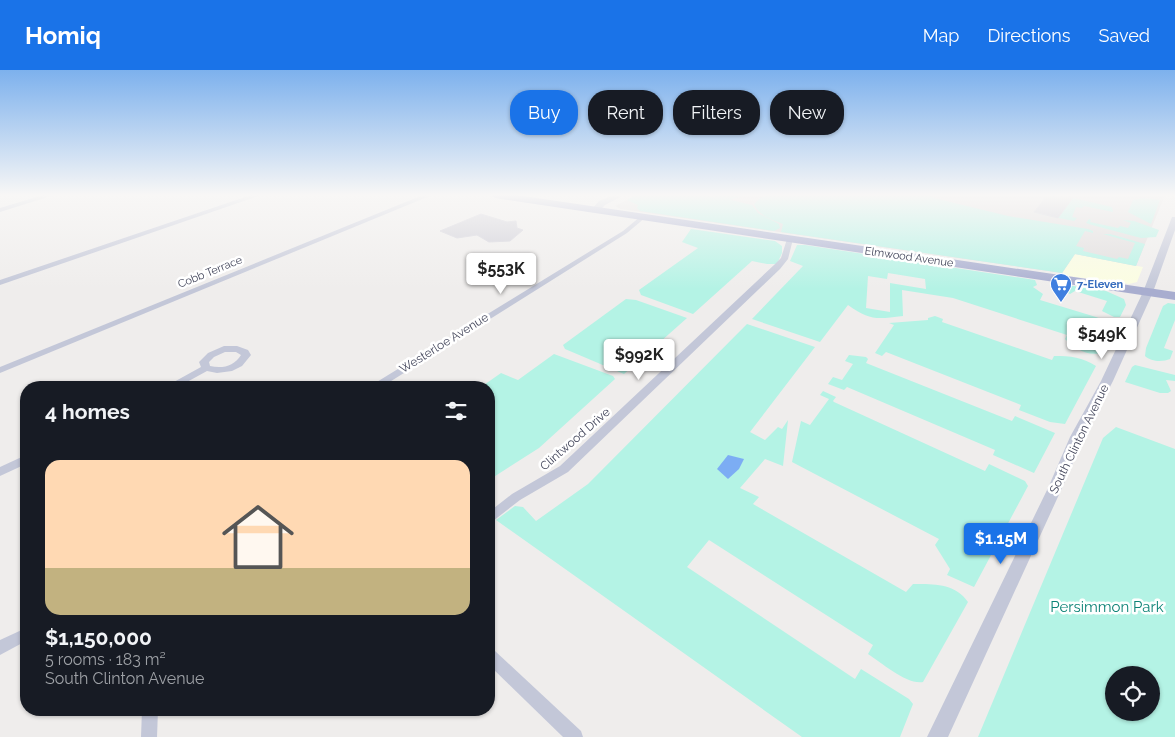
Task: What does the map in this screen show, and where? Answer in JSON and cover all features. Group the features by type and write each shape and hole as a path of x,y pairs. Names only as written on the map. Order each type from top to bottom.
{"main road":[{"name":"Elmwood Avenue","path":"704,226 1175,296"}],"street":[{"path":"0,283 167,226"},
{"name":"Cobb Terrace","path":"0,370 353,226"},
{"name":"Westerloe Avenue","path":"383,381 632,226"},
{"name":"South Clinton Avenue","path":"937,737 1055,488 1077,437 1107,381 1148,292 1172,226"},
{"name":"Clintwood Drive","path":"495,513 516,497 564,468 605,430 777,267 784,259 790,239"},
{"path":"181,381 206,368"},
{"path":"0,472 20,462"},
{"path":"0,648 20,637"},
{"path":"495,661 575,737"},
{"path":"149,737 150,716"}],"shaded area":[{"path":"739,226 1152,226 1136,266 1075,254 1062,273"},
{"path":"1075,254 1143,267 1137,282 1129,284 1061,275"}],"green space":[{"path":"741,226 780,226 780,228 774,231"},
{"path":"782,226 1070,226 1093,231 1093,233 1085,231 1076,246 1084,248 1083,251 1117,259 1119,257 1128,259 1135,243 1103,234 1110,234 1145,244 1136,266 1075,254 1062,273 781,232"},
{"path":"1097,226 1128,228 1129,226 1148,226 1159,230 1156,237 1141,238"},
{"path":"691,229 775,241 782,246 782,253 777,264 752,261 693,314 641,295 639,290 698,248 682,242"},
{"path":"797,245 805,245 1035,280 1037,285 1033,287 1043,294 1040,300 1117,325 1103,352 1092,354 1073,346 1065,339 1067,335 953,298 902,290 903,316 874,318 862,314 848,305 820,342 752,319 803,266 790,261","holes":["888,273 925,279 926,289 890,283 890,312 866,308 868,276 887,279"]},
{"path":"1051,284 1106,291 1124,299 1126,305 1120,317 1114,317 1102,311 1107,301 1075,291 1070,294 1052,287"},
{"path":"626,299 636,300 687,318 624,374 565,349 563,345"},
{"path":"1168,303 1175,304 1175,320 1164,348 1173,351 1170,359 1164,361 1154,360 1145,356 1146,348 1163,306"},
{"path":"935,316 943,319 942,322 1052,360 1054,356 1071,357 1081,359 1096,366 1065,424 1050,422 1019,410 1021,405 886,352 882,356 875,353 894,325 889,323 928,320 928,318"},
{"path":"747,324 815,347 750,432 765,440 778,427 782,429 788,420 783,466 765,459 740,488 759,497 753,504 906,592 913,584 943,586 957,591 968,602 923,682 917,682 902,677 868,654 873,645 709,540 687,567 855,679 861,669 909,699 913,704 900,737 802,737 496,520 515,506 523,507 536,521 588,484"},
{"path":"554,354 613,376 615,379 539,448 495,476 495,381 490,381 501,373 518,380"},
{"path":"849,355 866,357 868,359 866,363 1012,421 1015,416 1055,433 1034,473 993,455 995,450 847,387 844,390 828,384 833,377 842,380 853,364 845,361"},
{"path":"1135,365 1175,375 1175,381 1166,380 1171,391 1160,393 1125,382 1132,367"},
{"path":"823,391 836,397 834,402 985,471 989,464 1025,481 1028,486 974,587 947,575 950,569 935,545 939,539 792,462 801,421 810,425 829,399 820,395"},
{"name":"Persimmon Park","path":"1116,427 1175,449 1175,737 978,737 1103,438"}],"water":[{"path":"728,455 744,459 739,469 728,479 717,469"}],"building":[{"path":"452,226 517,226 523,230 510,241 489,242 477,235 457,238 440,231"}],"place":[{"name":"7-Eleven","path":"1061,303"}]}
